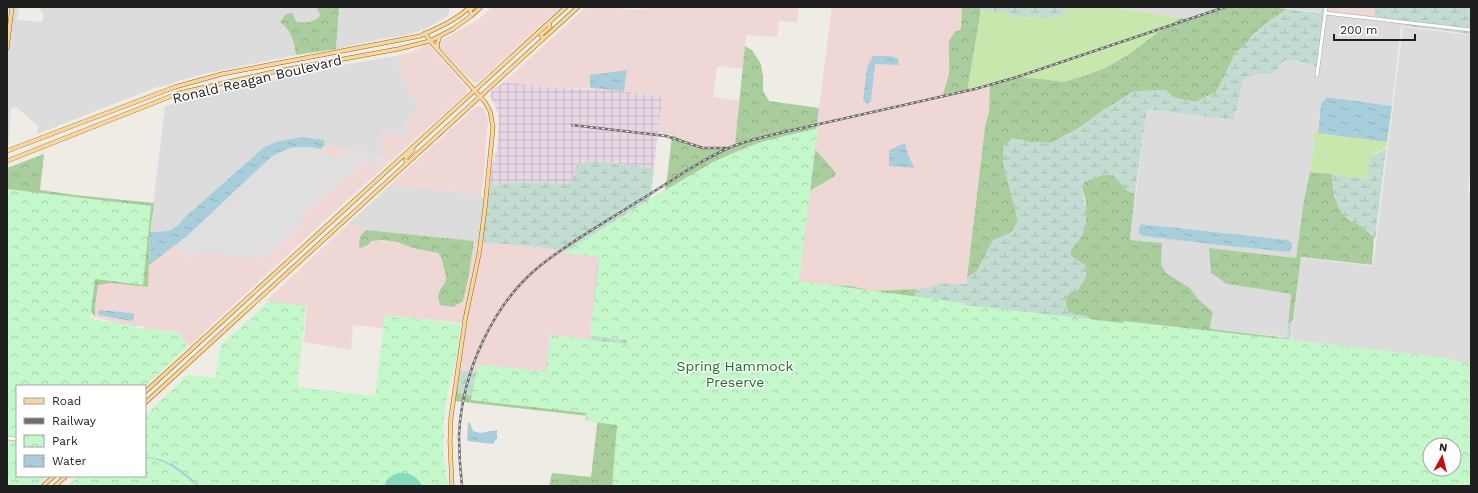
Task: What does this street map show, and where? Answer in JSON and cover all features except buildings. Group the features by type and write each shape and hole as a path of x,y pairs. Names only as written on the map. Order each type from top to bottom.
{"main road":[{"path":"7,48 12,7"},
{"path":"472,7 470,11 472,15"},
{"name":"Ronald Reagan Boulevard","path":"8,150 175,87 222,74 413,37 443,26 461,16 472,7"},
{"name":"Ronald Reagan Boulevard","path":"7,161 179,93 273,72 398,49 430,41 453,29 481,7"},
{"path":"146,391 566,7"},
{"path":"146,402 578,7"},
{"path":"543,39 541,35 550,27 549,23"},
{"path":"425,33 430,41 480,96 490,111 492,119 492,136 479,254 465,320 451,416 450,442 452,486"},
{"path":"438,50 437,44 440,36"},
{"path":"113,110 116,118"},
{"path":"406,164 406,157 420,144 420,141"},
{"path":"321,231 326,237"},
{"path":"43,486 53,477"},
{"path":"55,486 65,477"}],"street":[{"path":"1317,75 1326,7"},
{"path":"1325,13 1471,30"}],"shaded area":[{"path":"13,7 19,7 17,20 42,22 44,16 39,7 316,7 320,14 314,21 299,23 295,18 281,23 288,28 294,43 296,55 208,73 154,88 37,134 38,126 16,107 11,108 9,143 7,144 7,60"},
{"path":"339,7 450,7 448,16 425,29 407,35 336,49"},
{"path":"492,7 561,7 477,83 473,82 439,47 439,42 479,19"},
{"path":"586,7 617,7 632,10 656,7 797,7 799,11 797,22 779,21 777,37 746,35 743,69 717,66 713,97 739,101 735,144 724,148 711,148 701,147 672,135 658,133 662,97 624,91 627,70 591,75 590,88 556,88 504,82"},
{"path":"832,7 962,7 961,29 955,32 948,59 949,74 943,93 965,91 990,83 989,112 985,127 966,285 938,283 930,287 918,289 873,291 851,286 813,285 796,280 809,192 834,178 814,148","holes":["873,56 890,56 898,58 898,65 875,63 863,100 867,67","889,150 907,152 913,167"]},
{"path":"1112,7 1223,7 1188,19"},
{"path":"1278,7 1321,7 1320,12"},
{"path":"1327,7 1376,7 1374,17 1326,12"},
{"path":"1326,15 1406,24 1406,26 1401,27 1392,106 1328,97 1319,115 1318,133 1315,132 1296,258 1209,248 1227,284 1291,294 1287,337 1211,329 1210,326 1213,312 1198,299 1190,288 1166,273 1161,264 1162,243 1130,240 1147,109 1233,120 1243,80 1253,74 1275,73 1285,60 1294,60 1317,67 1316,76 1318,77","holes":["1141,224 1288,240 1292,243 1292,248 1289,252 1218,245 1143,236 1139,234"]},
{"path":"1403,27 1471,35 1471,165 1468,193 1471,193 1471,363 1291,342 1301,258 1373,266"},
{"path":"426,45 430,46 467,88 467,93 335,211 189,346 176,332 144,329 145,326 128,326 95,317 98,285 111,283 147,287 149,265 187,236 271,157 286,149 306,146 321,149 325,145 366,150 366,158 378,167 382,132 404,136 406,122 420,106 410,95 395,56 412,52"},
{"path":"395,56 410,95 420,106 406,122 404,136 378,167 373,165 368,158 366,158 366,150 325,145 323,140 302,137 263,148 185,217 175,229 169,231 150,232 165,106 238,86 323,71 333,67"},
{"path":"504,82 556,88 615,90 662,97 654,168 602,162 585,162 576,166 572,183 568,184 521,182 490,185 493,160 497,149 499,119 496,108 490,96 492,90"},
{"path":"478,106 484,108 488,120 482,195 390,185 475,107"},
{"path":"303,146 322,149 322,155 341,158 343,149 386,155 376,166 370,162 362,162 299,219 303,223 264,258 198,251 195,257 188,257 177,248 177,245 272,156 284,149"},
{"path":"390,185 482,195 484,208 479,242 366,230 349,223"},
{"path":"349,223 366,230 360,236 368,245 371,241 375,240 390,241 438,253 441,257 446,276 445,283 441,288 463,301 469,275 474,241 479,242 474,275 462,323 385,315 384,328 353,325 351,350 304,342 307,307 266,301"},
{"path":"482,242 599,253 590,341 544,380 459,370 465,322"}],"green space":[{"path":"316,7 339,7 336,49 296,55 290,33 280,22 286,14 292,13 296,21 299,22 314,20 319,17 320,14"},
{"path":"962,7 978,7 981,9 968,90 943,94 949,74 949,41 955,31 961,29"},
{"path":"978,7 1070,7 1065,13 1057,18 1016,17 1004,12 985,11"},
{"path":"1070,7 1112,7 1180,18 1170,26 1158,32 1128,55 1105,68 1087,75 1063,82 1041,79 993,82 968,90 981,9 985,11 1004,12 1016,17 1057,18 1065,13"},
{"path":"1223,7 1267,7 1288,9 1269,21 1252,36 1216,92 1196,102 1175,98 1165,90 1105,109 1079,128 1051,143 1029,142 1013,138 1003,147 1003,162 1018,221 1011,233 993,240 977,271 967,278 985,127 989,112 990,83 1017,77 1063,82 1087,75 1105,68 1128,55 1158,32 1170,26 1180,18 1188,19"},
{"name":"Spring Hammock Preserve","path":"1322,7 1324,7 1317,67 1294,60 1285,60 1275,73 1258,74 1243,80 1233,120 1147,109 1135,194 1127,190 1113,175 1103,175 1085,181 1082,187 1086,209 1084,231 1083,235 1072,249 1071,256 1086,266 1087,275 1079,289 1070,293 1066,297 1068,312 1086,316 1094,321 1263,347 1279,337 1287,337 1288,325 1293,320 1290,342 1471,364 1471,486 628,486 765,279 911,303 917,289 930,287 938,283 966,284 967,278 977,271 993,240 1011,233 1018,221 1003,162 1003,147 1013,138 1029,142 1051,143 1079,128 1105,109 1134,91 1165,90 1175,98 1196,102 1216,92 1235,53 1269,21 1288,9 1320,13"},
{"path":"1376,7 1471,7 1471,28 1374,17"},
{"path":"1406,24 1471,32 1471,34 1406,26"},
{"path":"745,46 752,50 761,64 763,91 769,101 819,108 814,148 836,173 834,177 808,192 797,280 813,285 851,286 873,291 917,289 911,303 914,343 660,222 672,135 703,147 718,148 735,144"},
{"name":"Spring Hammock Preserve","path":"818,128 799,281 965,303 965,305 1123,323 1124,321 1450,358 1450,360 1471,363 1471,486 612,486 617,425 585,421 586,413 471,400 478,364 546,372 550,335 627,344 627,340 590,336 599,257 563,253 713,162 747,147 768,140"},
{"path":"1315,132 1387,142 1387,147 1374,154 1367,179 1310,172"},
{"path":"1385,149 1375,240 1370,231 1345,217 1342,213 1333,189 1332,174 1367,179 1370,157"},
{"path":"44,154 40,190 154,203 150,232 148,287 111,283 98,285 95,317 7,204 7,168"},
{"path":"585,162 602,162 654,168 628,391 486,400 456,392 459,370 544,380 551,338 590,341 599,253 482,242 490,185 521,182 568,184 572,183 576,166"},
{"path":"1310,172 1332,174 1334,196 1347,219 1362,226 1374,237 1372,265 1301,257 1293,320 1288,325 1291,294 1227,284 1211,273 1209,248 1296,258 1304,200"},
{"path":"1103,175 1113,175 1127,190 1135,194 1130,240 1162,243 1161,264 1166,273 1190,288 1198,299 1213,312 1210,326 1211,329 1279,337 1252,354 1103,330 1086,316 1068,312 1066,297 1070,293 1079,289 1075,259 1071,256 1070,251 1083,233 1086,202 1082,187 1085,181"},
{"path":"7,189 151,206 143,285 95,279 90,319 136,326 136,328 180,333 187,347 146,385 16,385 16,477 47,477 37,486 7,486"},
{"path":"366,230 474,241 469,275 463,301 453,307 440,305 438,296 445,283 446,276 441,257 438,253 413,248 397,242 382,240 371,241 368,245 360,248 360,236"},
{"path":"269,301 306,306 297,387 375,396 385,315 461,324 457,355 448,392 444,419 443,454 448,486 67,486 78,477 146,477 146,415 187,375 215,378 221,345"},
{"path":"628,391 617,486 549,486 552,473 591,477 598,417 454,401 456,392 467,395"},
{"path":"398,473 412,475 422,486 386,486 385,483 387,480"}],"water":[{"path":"873,56 890,56 898,58 899,65 875,64 871,101 868,104 863,100 867,67"},
{"path":"627,70 624,91 590,88 590,75"},
{"path":"1327,97 1392,106 1387,142 1318,133 1321,104"},
{"path":"302,137 324,140 325,145 321,149 295,147 271,157 187,236 149,265 150,232 173,229 263,148 276,142"},
{"path":"905,143 914,168 889,166 889,150"},
{"path":"1141,224 1288,240 1292,243 1292,248 1289,252 1143,236 1139,234"},
{"path":"100,310 134,314 134,319 131,321 99,315 98,312"},
{"path":"468,423 470,423 473,431 480,433 497,430 497,438 493,444 467,441"},
{"path":"146,457 161,460 175,466 200,486 167,464"}],"railway":[{"path":"462,486 459,435 461,411 466,388 473,364 483,341 494,320 508,299 541,265 563,249 686,171 723,150 742,143 784,132 975,89 1017,77 1225,7"},
{"path":"572,125 666,136 703,148 725,148"}]}
